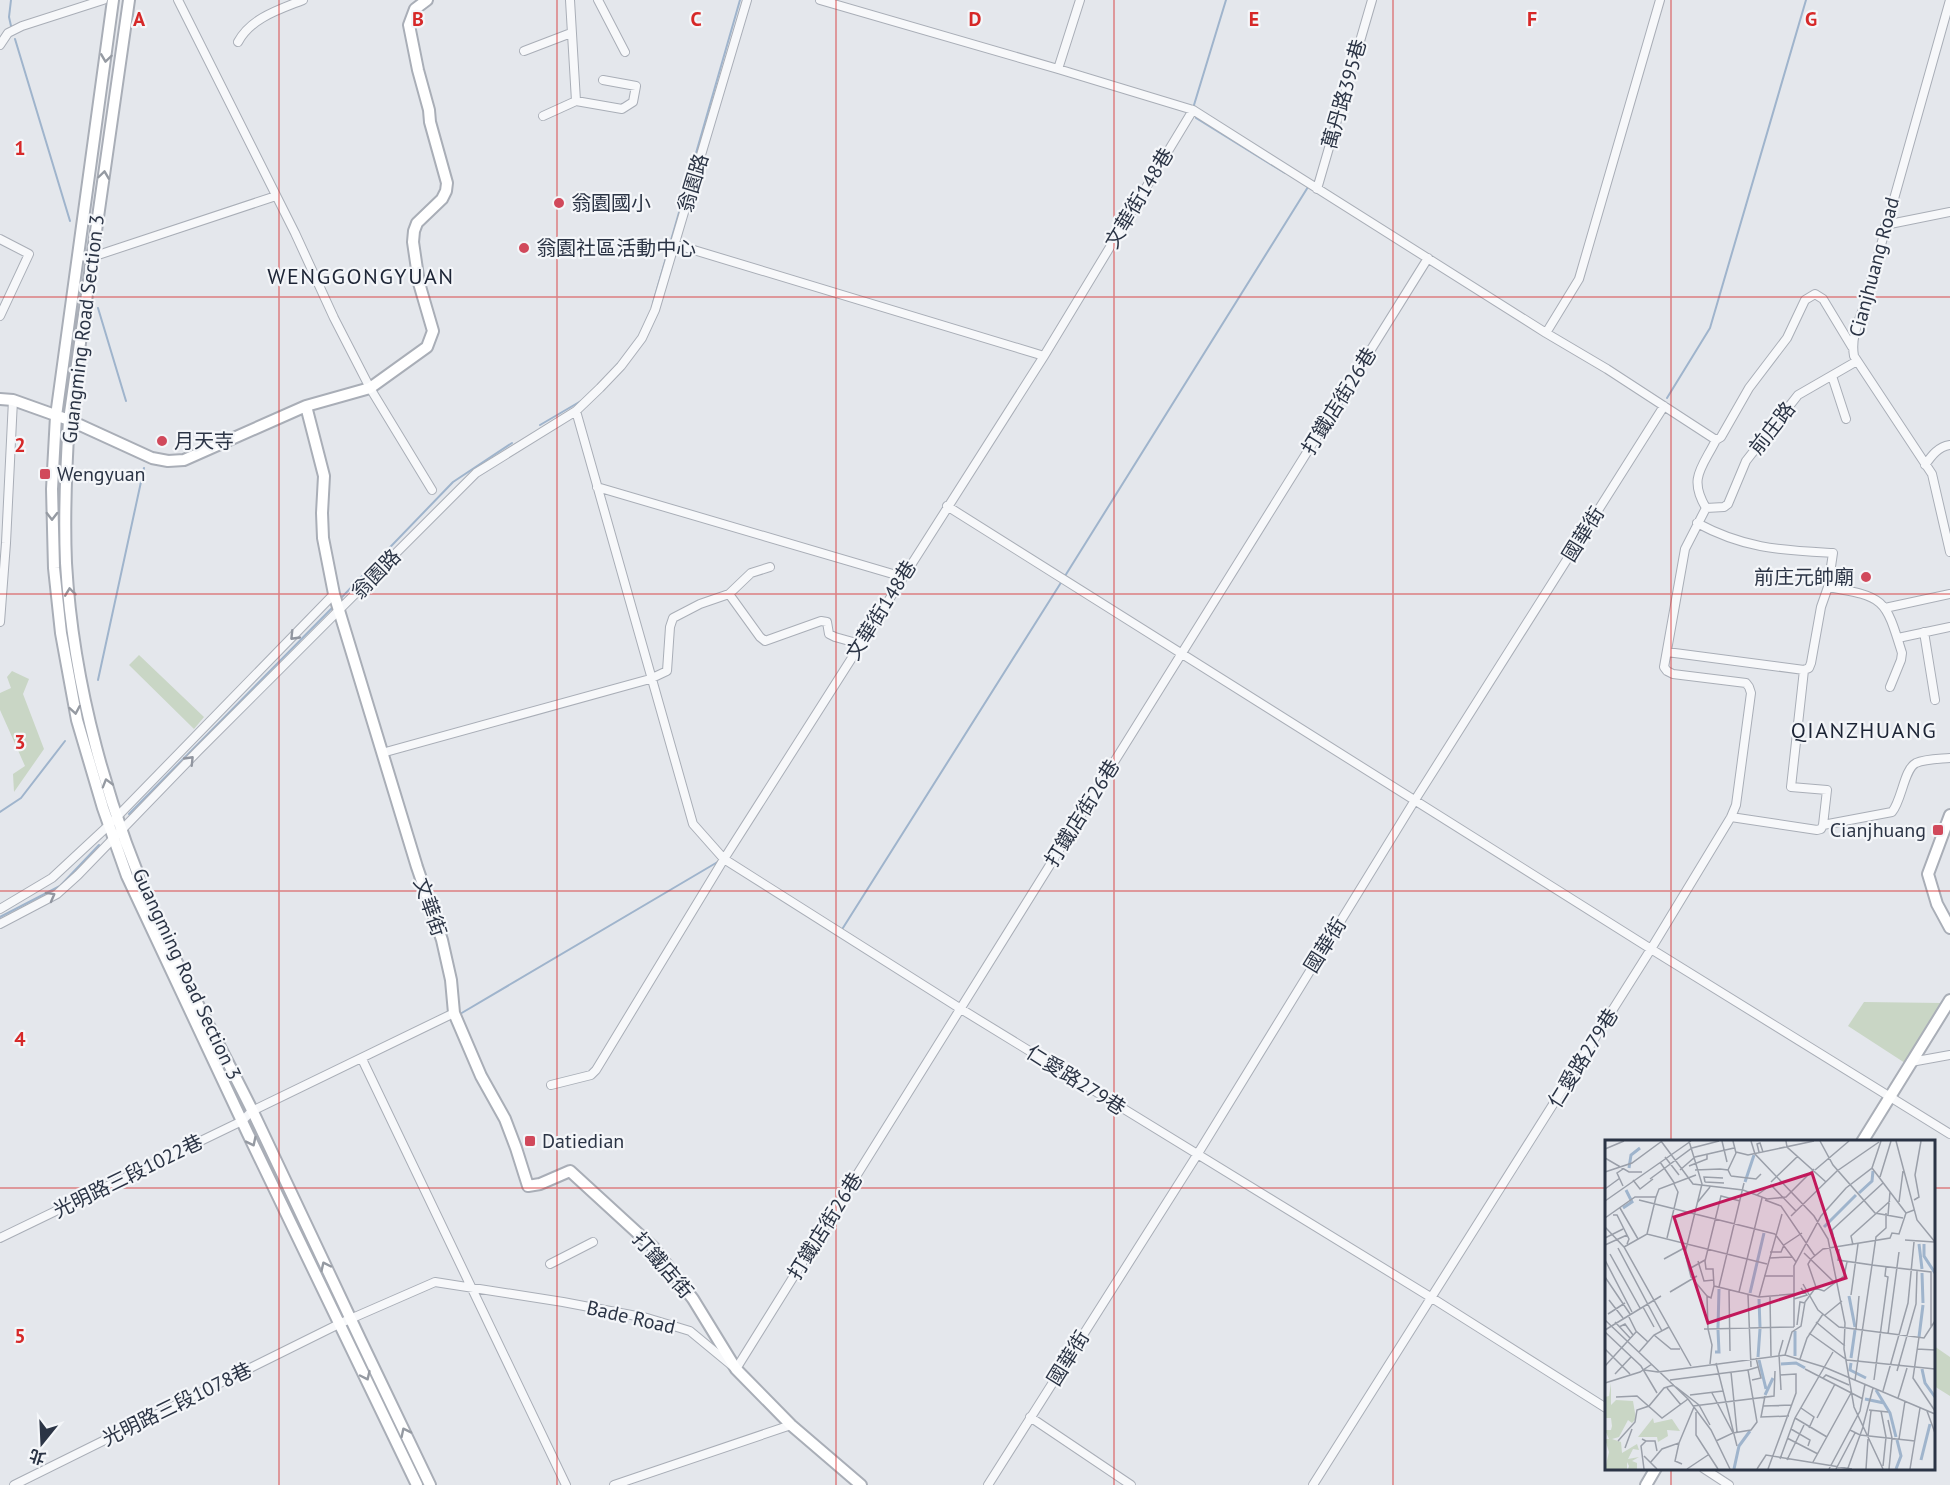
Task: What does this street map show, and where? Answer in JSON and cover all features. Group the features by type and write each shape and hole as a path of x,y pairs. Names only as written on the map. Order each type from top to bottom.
{"street":[{"path":"0,45 8,33 22,26 103,0"},
{"name":"Guangming Road Section 3","path":"113,0 56,416 52,489 52,530 61,633 77,720 127,876 242,1121 430,1485"},
{"name":"Guangming Road Section 3","path":"129,0 69,420 65,488 66,564 75,644 88,716 122,829 158,922 252,1110 417,1485"},
{"path":"177,0 370,388 432,490"},
{"path":"238,42 244,30 264,16 303,0"},
{"path":"0,399 13,400 69,420 152,458 168,461 184,460 306,406 370,388 403,366 427,346 432,330 419,283 414,231 417,223 442,199 447,183 430,122 410,26 416,9 427,0"},
{"path":"570,0 576,101"},
{"path":"598,0 625,52"},
{"name":"翁園路","path":"306,406 324,476 323,538 334,594 340,610 476,473 576,411 621,366 642,338 655,310 747,0"},
{"path":"820,0 1058,69 1195,112 1716,440"},
{"path":"1058,69 1080,0"},
{"name":"萬丹路395巷","path":"1317,189 1372,0"},
{"path":"1546,333 1579,279 1659,0"},
{"name":"Cianjhuang Road","path":"1950,0 1852,347 1857,361 1932,474 1950,552"},
{"path":"524,51 571,33"},
{"path":"543,116 576,101 622,109 633,102 636,86 603,80"},
{"name":"文華街148巷","path":"551,1085 591,1075 596,1071 722,861 1044,356 1195,112"},
{"path":"78,256 92,257 276,195"},
{"path":"1885,225 1950,212"},
{"path":"0,239 29,254 0,316"},
{"path":"674,244 1044,356"},
{"name":"打鐵店街26巷","path":"736,1369 1428,258"},
{"path":"1698,523 1737,541 1757,547 1833,553 1828,587 1821,607 1809,668 1804,670 1667,652 1685,549 1698,523 1706,508 1697,494 1696,484 1716,440 1721,437 1762,368 1787,338 1805,300 1815,294 1823,299 1852,347"},
{"name":"前庄路","path":"1706,508 1724,507 1728,504 1746,461 1798,395 1857,361"},
{"path":"1832,376 1846,419"},
{"path":"0,622 13,400"},
{"name":"國華街","path":"988,1485 1197,1155 1415,800 1664,406"},
{"path":"576,411 650,679 693,824 722,861"},
{"path":"1925,465 1934,453 1950,445"},
{"path":"597,487 903,577"},
{"path":"947,506 1651,949 1950,1134"},
{"path":"382,753 650,679 667,671 670,627 673,618 700,604 729,594 751,573 770,567"},
{"path":"1828,587 1874,597 1886,608 1902,653 1890,687"},
{"path":"0,909 52,878 118,817 334,594"},
{"path":"729,594 765,641 821,621 827,622 829,634 860,645"},
{"path":"1886,608 1950,594"},
{"path":"0,924 57,894 340,610"},
{"name":"文華街","path":"340,610 417,867 442,940 451,980 455,1015 481,1076 505,1119 528,1186 540,1184"},
{"path":"1898,638 1950,627"},
{"path":"1924,632 1935,700"},
{"name":"仁愛路279巷","path":"1314,1485 1651,949 1731,817 1736,805 1742,764 1751,693 1749,687 1746,683 1673,674 1665,667 1667,652"},
{"path":"1731,817 1817,830 1823,825 1827,790 1791,788 1804,670"},
{"path":"1823,825 1892,812 1897,806 1911,767 1917,762 1950,758"},
{"path":"1950,815 1928,874 1937,904 1950,928"},
{"name":"仁愛路279巷","path":"722,861 1432,1298 1605,1407"},
{"path":"1863,1140 1950,1000"},
{"path":"252,1110 363,1061 455,1015"},
{"path":"1911,1062 1950,1055"},
{"path":"363,1061 566,1485"},
{"name":"光明路三段1022巷","path":"0,1238 242,1121 252,1110"},
{"name":"打鐵店街","path":"540,1184 570,1172 599,1196 654,1248 693,1299 736,1369"},
{"path":"550,1264 593,1242"},
{"name":"Bade Road","path":"345,1321 435,1282 647,1318 690,1331 736,1369 791,1425 861,1485"},
{"name":"光明路三段1078巷","path":"14,1485 345,1321"},
{"path":"1030,1417 1131,1485"},
{"path":"614,1485 791,1425"},
{"path":"1646,1485 1655,1470"},
{"path":"1706,1470 1729,1485"}],"green space":[{"path":"139,655 204,717 194,729 129,665"},
{"path":"12,671 29,679 23,694 44,749 14,792 13,774 25,766 0,710 0,693 11,688 7,677"},
{"path":"1864,1002 1942,1003 1905,1063 1848,1026"},
{"path":"1935,1347 1950,1357 1950,1396 1935,1387"}],"waterway":[{"path":"11,0 9,17 11,26"},
{"path":"653,303 740,0"},
{"path":"1195,109 1194,105 1226,0"},
{"path":"1667,398 1710,328 1806,0"},
{"path":"15,39 70,221"},
{"path":"1196,114 1196,118 1285,173"},
{"path":"1065,576 1308,187"},
{"path":"98,308 126,401"},
{"path":"540,425 581,401"},
{"path":"342,597 453,482 512,443"},
{"path":"98,680 144,468"},
{"path":"841,931 1062,581"},
{"path":"129,814 332,608"},
{"path":"0,812 21,798 65,741"},
{"path":"0,917 60,886 99,845"},
{"path":"460,1014 721,860"}],"place":[{"name":"翁園國小","path":"559,203"},
{"name":"翁園社區活動中心","path":"524,248"},
{"name":"月天寺","path":"162,441"},
{"name":"Wengyuan","path":"45,474"},
{"name":"前庄元帥廟","path":"1866,577"},
{"name":"Cianjhuang","path":"1938,830"},
{"name":"Datiedian","path":"530,1141"}],"district":[{"name":"WENGGONGYUAN","path":"361,276"},
{"name":"QIANZHUANG","path":"1864,730"}]}
